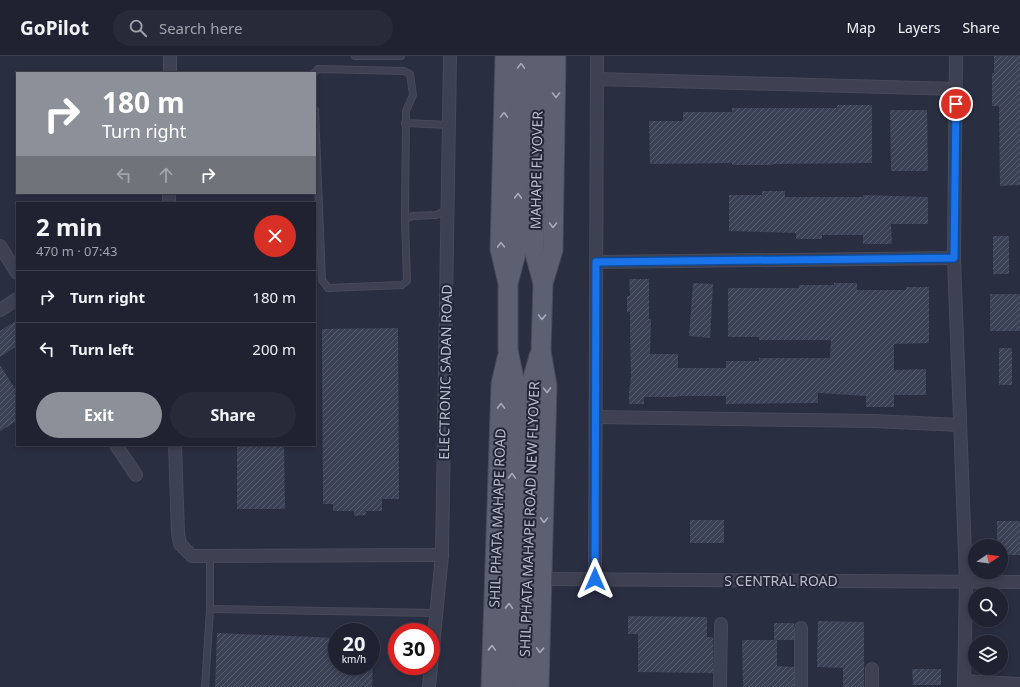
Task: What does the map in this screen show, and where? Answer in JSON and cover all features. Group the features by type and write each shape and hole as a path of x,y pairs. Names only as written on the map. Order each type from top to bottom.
{"main road":[{"path":"505,56 500,249 508,283 508,350"},
{"name":"MAHAPE FLYOVER","path":"521,56 526,249 543,283"},
{"name":"MAHAPE FLYOVER","path":"508,283 526,249 538,56"},
{"path":"539,687 547,386 541,351 543,283 553,250 556,56"},
{"name":"SHIL PHATA MAHAPE ROAD NEW FLYOVER","path":"508,350 523,385 522,687"},
{"name":"SHIL PHATA MAHAPE ROAD","path":"491,687 501,384 508,350"},
{"name":"SHIL PHATA MAHAPE ROAD NEW FLYOVER","path":"506,687 523,385 541,351"}],"street":[{"path":"170,56 170,72"},
{"name":"ELECTRONIC SADAN ROAD","path":"429,687 442,555 450,56"},
{"path":"595,579 597,56"},
{"path":"956,56 954,258 966,582 964,684 1020,684"},
{"path":"597,79 956,89"},
{"path":"0,246 16,271"},
{"path":"596,262 954,258"},
{"path":"0,310 16,300"},
{"path":"596,417 874,421 960,425"},
{"path":"117,446 136,475"},
{"path":"175,446 178,532 180,544 192,556 442,555"},
{"name":"S CENTRAL ROAD","path":"542,579 1020,582"},
{"path":"720,687 721,624"},
{"path":"801,628 801,687"},
{"path":"872,669 872,687"}],"lane":[{"path":"355,56 401,56"},
{"path":"315,72 318,69 404,71 410,74 413,94 406,111 405,219 407,281 402,285 328,288 322,280 316,134"},
{"path":"406,123 449,125"},
{"path":"405,219 413,216 436,215 448,210"},
{"path":"205,687 210,609 210,556"},
{"path":"210,609 437,613"}],"building":[{"path":"994,56 1020,56 1020,185 1000,186 999,106 992,106 992,73 994,73"},
{"path":"837,105 872,105 872,163 773,165 732,165 732,163 650,164 649,121 683,121 683,112 732,112 732,108 837,108"},
{"path":"890,110 927,110 928,171 891,171"},
{"path":"762,191 785,191 785,197 863,197 863,195 928,197 928,224 891,224 892,244 863,244 863,235 822,235 822,239 796,239 796,233 729,231 729,195 762,195"},
{"path":"993,236 1009,236 1009,274 993,274"},
{"path":"629,279 649,279 649,319 651,319 650,354 678,354 678,368 726,368 726,361 759,361 759,358 830,358 831,340 759,340 759,337 728,337 728,288 799,288 799,285 834,285 834,283 857,283 857,290 906,290 906,287 929,287 929,343 894,344 894,370 926,369 926,395 894,395 894,407 866,407 866,396 818,393 818,403 726,404 726,396 678,396 644,397 644,404 629,404 629,387 631,377 630,312 627,312 627,296 630,296"},
{"path":"693,283 713,284 710,338 689,336"},
{"path":"990,294 1020,294 1020,331 990,331"},
{"path":"16,321 16,347 0,357 0,331"},
{"path":"398,328 399,499 382,499 382,511 366,511 366,515 354,516 354,511 333,511 333,504 323,504 322,329"},
{"path":"999,348 1012,348 1012,385 999,385"},
{"path":"0,365 16,390 16,422 0,431"},
{"path":"237,446 284,446 285,509 237,509"},
{"path":"690,520 724,520 724,543 690,543"},
{"path":"997,521 1020,521 1020,555 1008,555 1008,539 997,539"},
{"path":"628,616 707,617 707,637 713,637 713,673 638,672 638,634 628,634"},
{"path":"818,621 864,622 864,687 843,687 843,668 817,667"},
{"path":"774,623 794,623 794,640 777,640 777,666 794,667 794,687 743,687 742,640 774,640"},
{"path":"217,633 328,638 328,675 373,675 372,687 215,687"},
{"path":"912,669 941,669 941,685 913,685"}],"route":[{"path":"595,579 596,262 954,258 956,104"}]}
